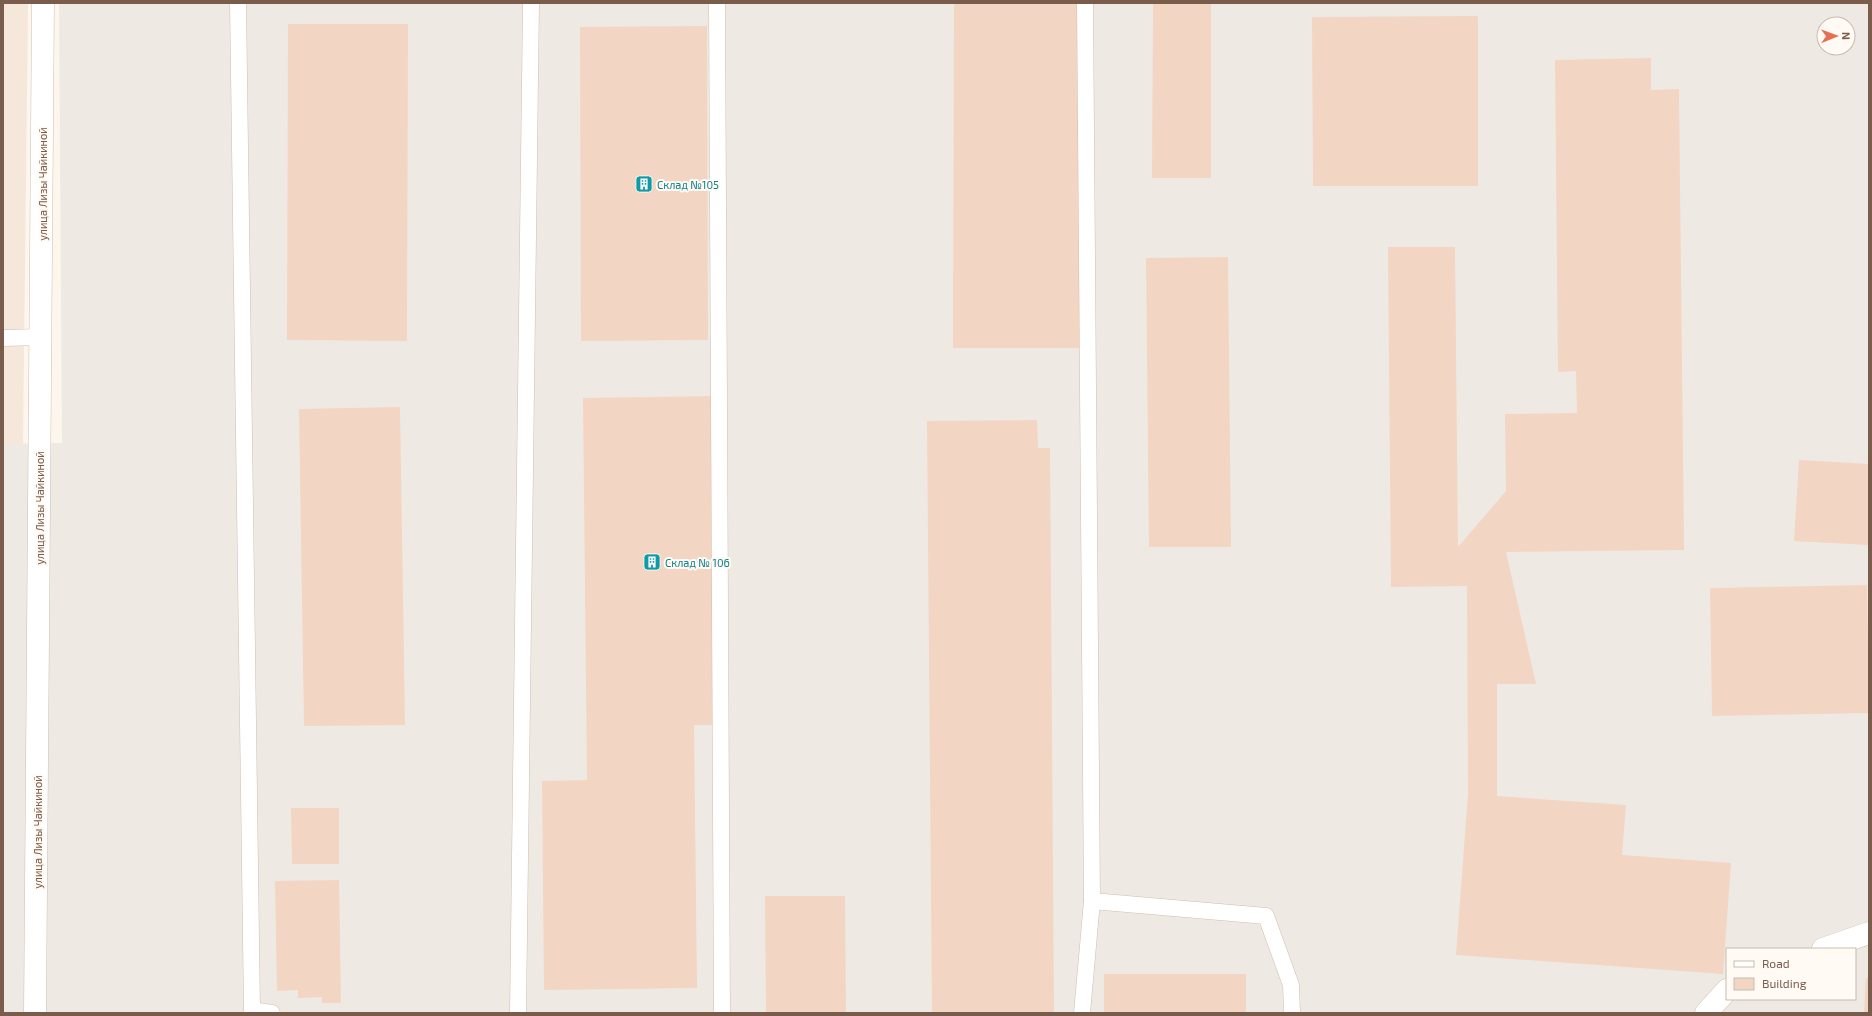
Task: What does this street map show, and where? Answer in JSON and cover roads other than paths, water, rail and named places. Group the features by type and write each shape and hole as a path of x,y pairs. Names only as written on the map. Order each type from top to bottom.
{"street":[{"name":"улица Лизы Чайкиной","path":"35,1013 43,3"},
{"path":"1827,948 1869,933"},
{"path":"1706,1013 1726,991"}],"lane":[{"path":"238,3 252,1011 272,1013"},
{"path":"518,1013 531,3"},
{"path":"717,3 722,1013"},
{"path":"1082,1013 1092,902 1085,3"},
{"path":"3,338 40,337"},
{"path":"1092,902 1266,916 1291,985 1292,1013"}],"place":[{"name":"Склад №105","path":"644,184"},
{"name":"Склад № 106","path":"652,562"}]}
